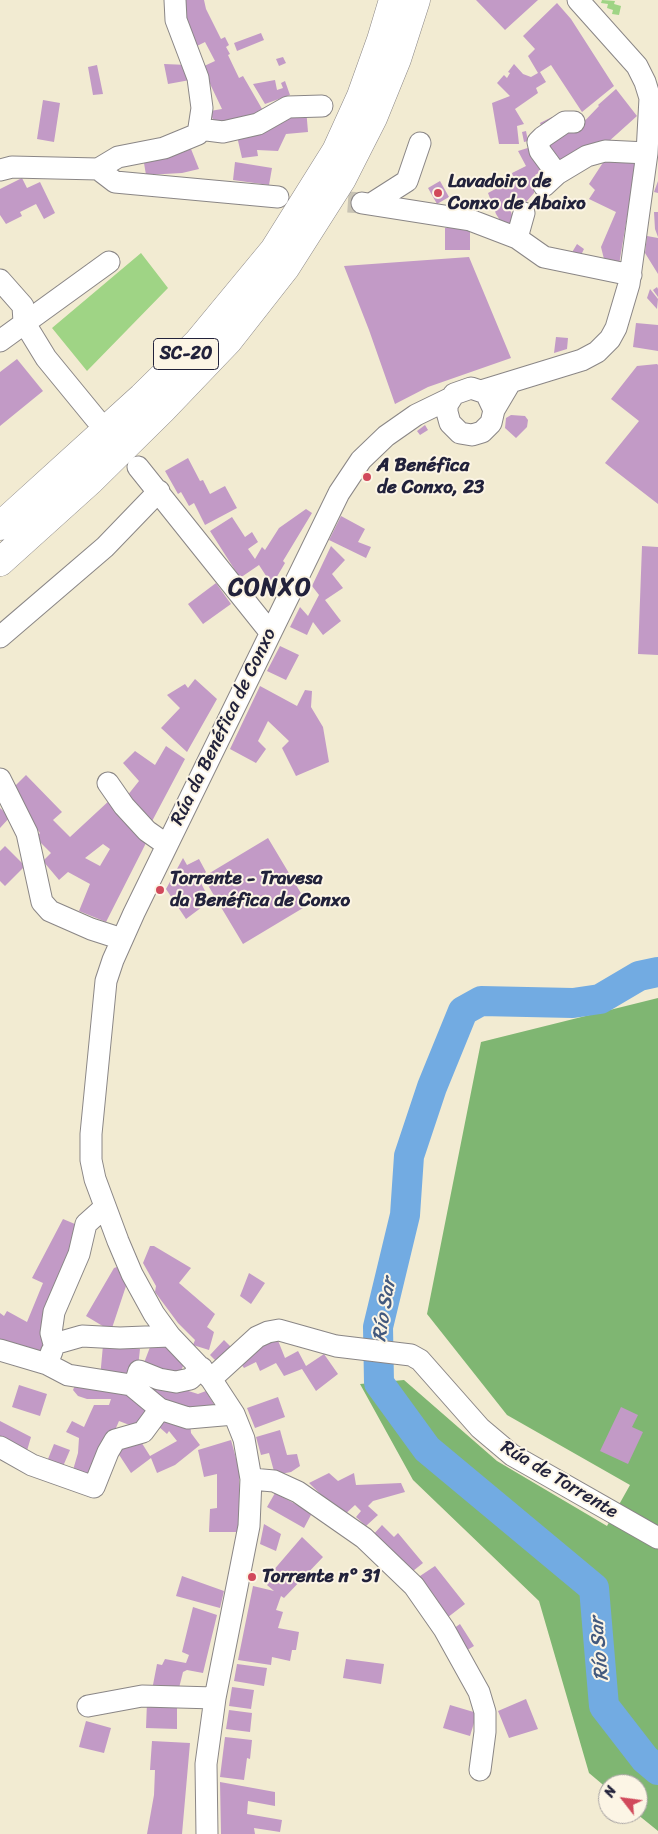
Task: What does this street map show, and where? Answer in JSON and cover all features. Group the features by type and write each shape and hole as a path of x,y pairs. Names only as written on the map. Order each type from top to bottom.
{"highway":[{"path":"224,311 241,270 324,137 345,92 376,0"},
{"name":"SC-20","path":"0,526 142,397 198,342 274,250 336,151 361,96 382,40 393,0"},
{"name":"SC-20","path":"0,562 91,480 146,426 228,341 286,267 342,179 373,118 397,59 416,0"},
{"path":"146,426 189,399 227,362 280,300 341,213 375,155 406,83 433,0"}],"street":[{"path":"0,170 12,167 98,169 118,157 164,148 191,139 198,134 202,108 198,78 176,20 175,0"},
{"name":"Rúa da Benéfica de Conxo","path":"105,1207 91,1160 91,1134 106,981 122,939 339,492 351,474 379,442 416,415 449,408 458,391 467,388 481,391 582,360 604,347 616,328 650,197 647,153 650,98 645,82 626,54 581,3"},
{"path":"199,130 223,132 258,124 288,107 322,106"},
{"path":"574,122 565,122 538,142 551,180 587,156 596,153 619,151 647,153"},
{"path":"420,143 407,181 367,203 470,220 517,238 544,257 630,275"},
{"path":"98,169 116,182 278,197"},
{"path":"517,238 524,213"},
{"path":"0,341 109,262"},
{"path":"0,280 23,306 24,322 46,358 96,419"},
{"path":"449,408 456,430 472,435 486,428 491,423 494,410 510,383"},
{"path":"481,391 490,398 494,410"},
{"path":"138,467 270,632"},
{"path":"0,636 105,547 159,491"},
{"path":"0,779 27,833 42,902 50,911 91,929 122,939"},
{"name":"Rúa da Benéfica de Conxo","path":"108,783 124,806 147,831 168,844"},
{"path":"47,1364 54,1344 51,1333 54,1312 79,1254 86,1224 105,1207 132,1274 154,1314 170,1336 207,1374 234,1414 244,1439 251,1479 249,1526 215,1698 205,1785 207,1834"},
{"name":"Rúa de Torrente","path":"134,1387 138,1371 159,1379 176,1382 207,1374 257,1337 279,1330 325,1344 402,1352 420,1360 480,1428 512,1455 658,1538"},
{"path":"54,1344 82,1336 120,1338 170,1336"},
{"path":"1,1352 47,1364 68,1375 134,1387 160,1409 188,1418 234,1414"},
{"path":"0,1447 32,1465 94,1487 115,1440 143,1432 160,1409"},
{"path":"251,1479 274,1482 298,1492 364,1538 414,1586 444,1629 479,1692 485,1712 486,1732 480,1770"},
{"path":"88,1706 142,1696 215,1698"}],"green space":[{"path":"602,0 615,1 614,4 621,6 619,15 612,14 613,10 607,8 608,4 601,3"},
{"path":"141,253 168,288 87,371 52,328"},
{"path":"658,998 658,1831 648,1823 648,1774 598,1774 598,1781 589,1773 539,1601 413,1480 360,1384 404,1380 497,1461 607,1526 630,1485 507,1415 427,1314 481,1042"}],"building":[{"path":"184,0 204,0 206,9 221,39 225,37 229,45 226,47 230,54 228,55 239,78 243,76 265,114 216,129 210,111 222,109 202,67 215,61 205,42 195,47 185,22"},
{"path":"476,0 538,0 505,30"},
{"path":"557,3 571,19 614,86 582,112 551,65 540,72 546,82 536,88 538,93 515,109 524,124 517,126 519,144 499,144 492,103 510,96 497,83 504,75 507,78 510,73 508,72 514,64 523,74 531,77 538,73 528,56 535,49 523,36"},
{"path":"261,33 264,40 237,51 234,43"},
{"path":"283,57 286,63 279,66 276,59"},
{"path":"164,64 188,65 190,80 168,84"},
{"path":"97,65 103,94 93,95 88,67"},
{"path":"275,80 277,90 283,88 281,83 285,81 290,95 265,104 253,84"},
{"path":"616,89 637,116 597,152 559,168 544,148 570,125 576,130 598,105"},
{"path":"43,100 60,103 54,142 37,139"},
{"path":"306,108 308,132 286,134 278,151 257,150 258,156 242,158 236,132"},
{"path":"552,117 555,122 542,128 540,123"},
{"path":"526,131 528,141 524,142 522,132"},
{"path":"534,146 546,169 535,175 541,184 534,189 534,193 526,202 510,208 514,222 503,225 496,214 488,193 514,179 512,173 526,166 518,151"},
{"path":"191,149 199,169 182,173 146,175 144,163"},
{"path":"606,158 636,163 619,265 605,263 601,247 616,212 589,199 595,190 589,184"},
{"path":"235,162 272,168 269,185 233,180"},
{"path":"22,178 27,188 40,182 55,213 44,219 36,204 20,212 22,216 6,224 0,215 0,189"},
{"name":"Lavadoiro de Conxo de Abaixo","path":"440,181 449,197 437,204 428,188"},
{"path":"658,181 658,193 654,192"},
{"path":"654,212 658,212 658,237 655,229"},
{"path":"470,227 470,250 445,250 445,228"},
{"path":"647,236 658,238 658,274 645,253"},
{"path":"577,244 584,249 578,261 568,259"},
{"path":"469,257 511,358 428,387 395,404 344,266"},
{"path":"657,287 658,289 658,297 653,290"},
{"path":"650,289 658,299 657,309 647,298"},
{"path":"636,323 658,325 658,351 633,347"},
{"path":"556,337 568,338 567,349 554,353"},
{"path":"17,359 43,391 0,426 0,372"},
{"path":"657,364 658,504 605,463 639,421 611,399 637,366"},
{"path":"511,415 525,416 528,420 527,427 516,438 505,428 506,418"},
{"path":"425,425 428,430 420,435 417,431"},
{"path":"188,458 200,481 203,480 210,494 225,486 237,508 205,525 194,503 189,506 181,492 178,494 165,471"},
{"path":"306,509 312,513 283,561 285,563 272,585 259,565 240,578 210,531 232,517 245,537 252,532 258,542 248,549 255,559 262,547 265,550 279,528"},
{"path":"341,516 365,529 358,542 371,547 366,558 329,540"},
{"path":"331,546 345,560 332,574 343,588 325,600 341,621 323,635 313,622 307,635 290,627 300,607 308,616 319,595 312,586"},
{"path":"642,546 658,547 658,655 638,654"},
{"path":"216,583 231,604 203,624 188,604"},
{"path":"280,646 299,655 286,680 267,671"},
{"path":"195,679 217,699 187,752 161,728 180,708 167,695 185,684 188,688"},
{"path":"260,686 297,706 305,690 312,691 311,707 323,727 329,762 296,776 282,748 289,741 268,721 258,741 266,749 256,763 230,749"},
{"path":"166,746 185,759 150,825 127,796 139,781 123,763 135,751 155,765"},
{"path":"26,775 62,812 53,820 70,837 111,799 146,843 106,922 79,911 90,884 68,872 59,880 43,861 51,853 36,838 40,833 10,791","holes":["103,844 110,849 100,866 85,858"]},
{"path":"0,808 10,817 0,828"},
{"path":"268,838 308,905 243,944 203,877"},
{"path":"5,846 25,866 5,886 0,881 0,851"},
{"path":"183,858 187,865 199,859 206,872 199,879 210,901 186,919 166,889"},
{"path":"63,1219 82,1227 40,1357 0,1340 0,1313 4,1316 7,1311 27,1322 43,1283 32,1278"},
{"path":"150,1246 154,1246 191,1268 179,1283 215,1314 207,1327 214,1332 209,1350 193,1345 195,1340 178,1323 155,1292 156,1286 143,1263"},
{"path":"117,1267 126,1286 111,1331 86,1316 114,1268"},
{"path":"249,1273 265,1283 251,1304 240,1296"},
{"path":"277,1338 285,1358 298,1351 306,1366 324,1354 338,1374 316,1391 302,1369 284,1376 276,1363 260,1371 256,1362 244,1368 238,1360"},
{"path":"224,1340 232,1348 221,1366 210,1355"},
{"path":"152,1342 167,1345 166,1348 184,1364 179,1375 142,1368"},
{"path":"103,1345 140,1349 138,1367 132,1382 100,1378"},
{"path":"141,1375 177,1393 179,1388 198,1394 206,1391 216,1408 193,1414 152,1399"},
{"path":"76,1383 115,1384 149,1410 140,1429 119,1421 92,1483 73,1470 78,1453 79,1438 66,1432 72,1421 84,1427 94,1405 109,1405 111,1399 87,1399 78,1396 73,1390"},
{"path":"19,1385 47,1394 40,1416 12,1407"},
{"path":"278,1397 285,1417 255,1428 247,1408"},
{"path":"621,1407 638,1415 632,1427 643,1432 628,1464 600,1451"},
{"path":"165,1413 190,1422 191,1433 200,1445 175,1465 157,1473 151,1458 131,1473 114,1447 138,1437 150,1456 177,1441 169,1431 167,1434 158,1426"},
{"path":"0,1421 31,1437 26,1454 0,1441"},
{"path":"280,1430 287,1455 297,1454 300,1466 291,1472 275,1475 269,1453 261,1455 256,1437"},
{"path":"231,1440 239,1469 240,1506 242,1506 238,1532 209,1532 210,1509 217,1508 217,1474 204,1477 198,1450"},
{"path":"54,1444 70,1450 61,1471 46,1464"},
{"path":"329,1473 338,1481 354,1473 356,1485 401,1483 405,1492 373,1501 368,1506 378,1515 366,1526 356,1517 361,1511 355,1505 343,1516 309,1483"},
{"path":"275,1493 312,1513 304,1528 267,1507"},
{"path":"264,1524 281,1534 276,1551 260,1544"},
{"path":"382,1525 394,1537 398,1533 423,1563 408,1575 371,1537"},
{"path":"302,1537 323,1557 284,1598 281,1596 276,1610 283,1612 278,1628 299,1632 296,1650 292,1650 290,1661 272,1657 271,1665 238,1660 253,1586 274,1591 267,1585 275,1575 272,1572"},
{"path":"435,1566 465,1604 443,1621 417,1578"},
{"path":"251,1571 254,1574 252,1581 249,1582"},
{"path":"182,1576 224,1591 220,1608 176,1596"},
{"path":"193,1607 217,1615 203,1673 187,1670 183,1672 178,1692 152,1690 157,1664 162,1665 165,1659 186,1663 189,1655 182,1652"},
{"path":"460,1624 474,1646 464,1652 450,1631"},
{"path":"346,1659 384,1664 381,1684 343,1678"},
{"path":"237,1664 267,1668 264,1686 234,1681"},
{"path":"232,1687 254,1690 251,1709 229,1706"},
{"path":"526,1699 538,1729 509,1738 498,1711"},
{"path":"147,1702 177,1702 177,1729 146,1728"},
{"path":"450,1705 477,1713 470,1736 443,1728"},
{"path":"229,1710 252,1713 250,1732 226,1729"},
{"path":"86,1721 111,1728 104,1753 79,1747"},
{"path":"225,1737 252,1740 250,1759 247,1758 244,1780 220,1777"},
{"path":"152,1741 190,1743 182,1834 147,1834 154,1795 155,1770 150,1770"},
{"path":"220,1782 275,1792 275,1806 248,1801 247,1814 282,1820 280,1832 254,1828 255,1834 221,1834"}],"waterway":[{"name":"Río Sar","path":"658,972 639,976 600,999 573,1003 481,1001 463,1011 432,1087 409,1156 405,1215 378,1327 379,1383 427,1449 594,1588 604,1706 645,1759 658,1770"}],"tunnel":[{"path":"316,200 362,203"}],"place":[{"name":"Lavadoiro de Conxo de Abaixo","path":"438,193"},
{"name":"A Benéfica de Conxo, 23","path":"367,477"},
{"name":"Torrente - Travesa da Benéfica de Conxo","path":"160,890"},
{"name":"Torrente n° 31","path":"252,1577"}],"district":[{"name":"CONXO","path":"270,589"}]}
